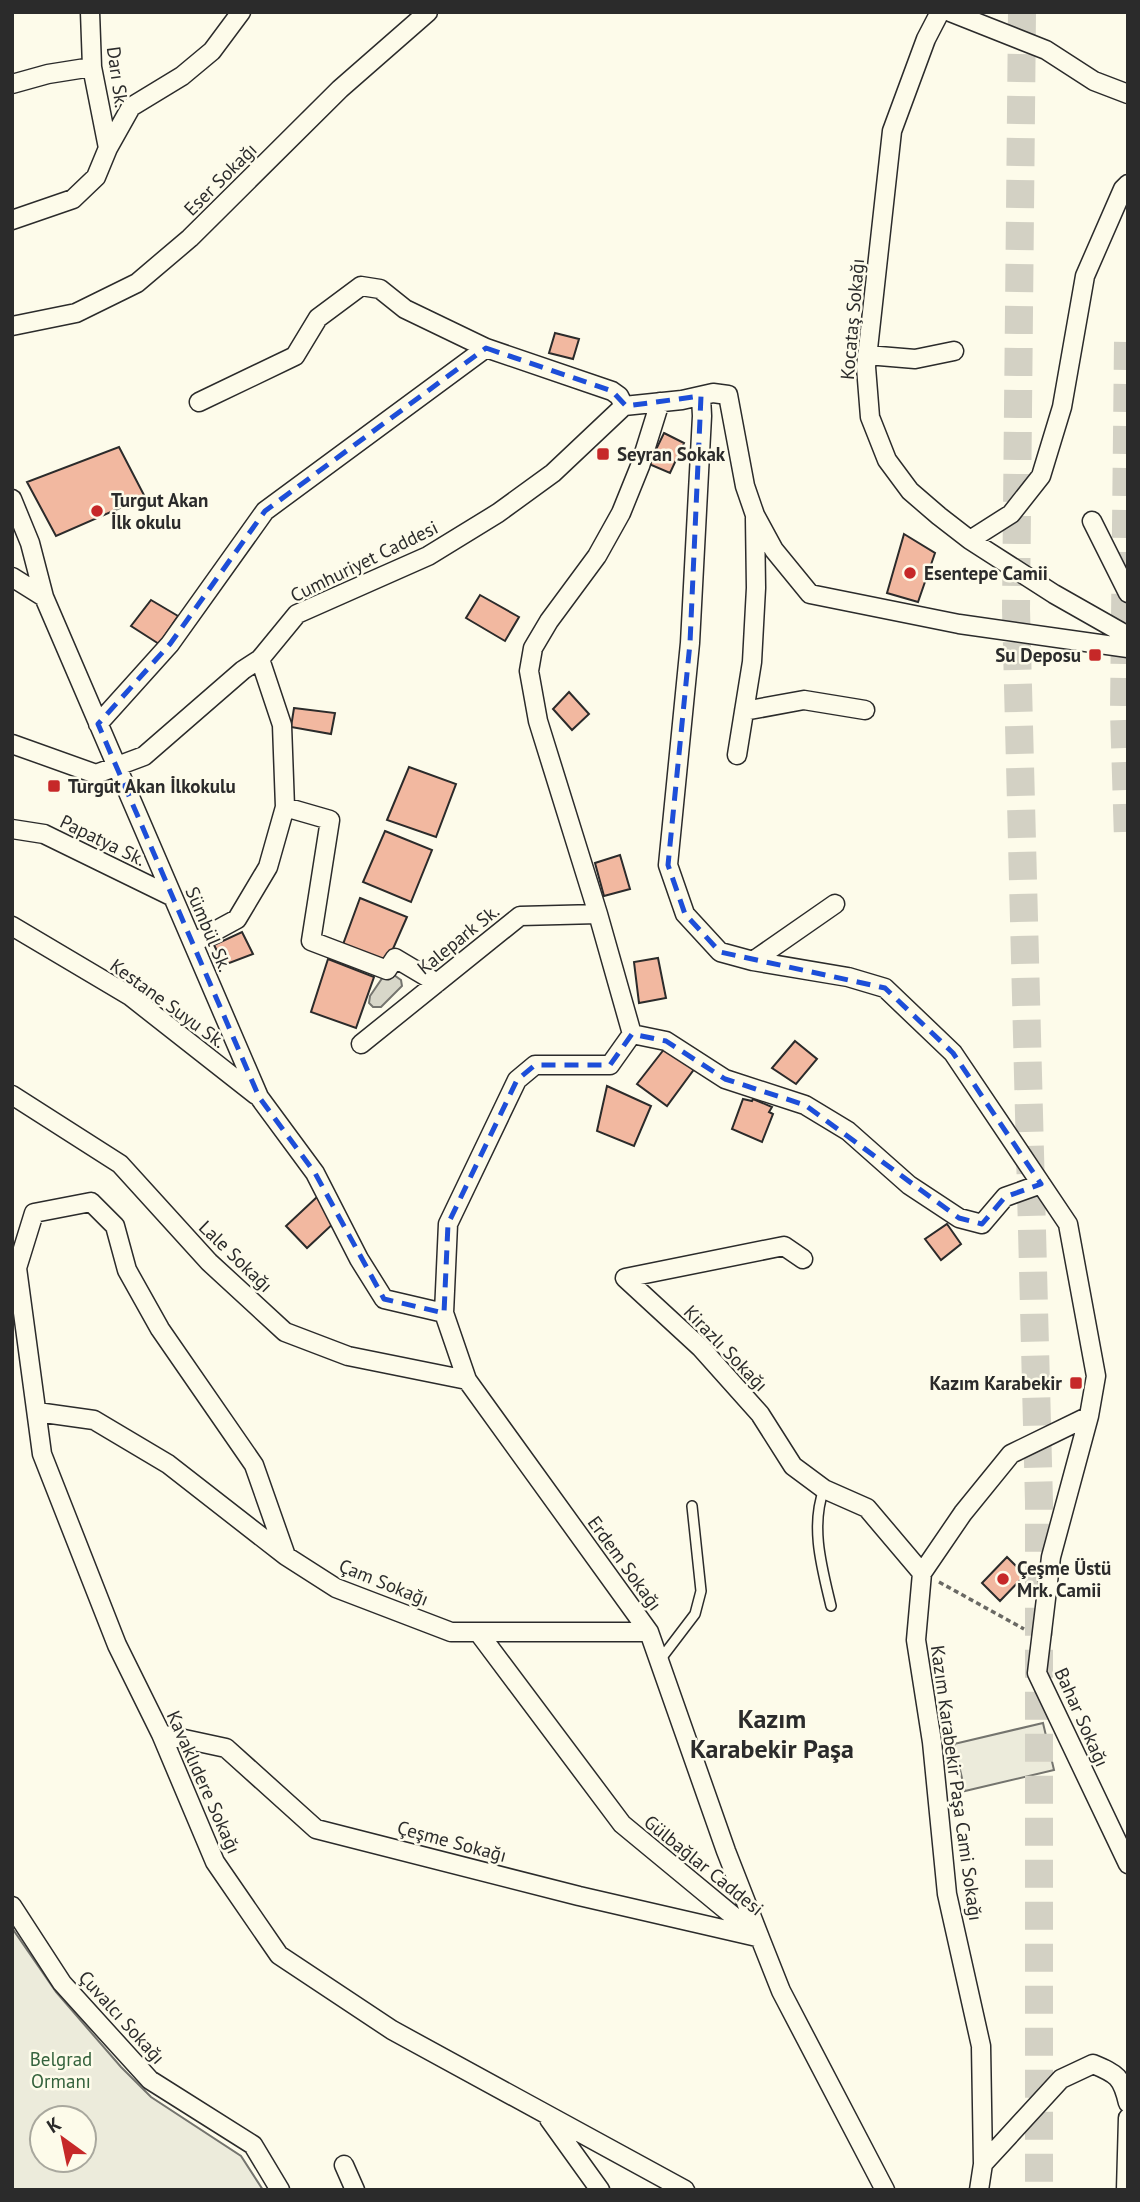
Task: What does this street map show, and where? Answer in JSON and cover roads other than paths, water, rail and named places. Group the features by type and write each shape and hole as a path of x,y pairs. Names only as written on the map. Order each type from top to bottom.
{"street":[{"name":"Darı Sk.","path":"90,12 92,67 108,148"},
{"path":"12,220 73,199 96,177 108,148 131,107 182,76 212,51 241,12"},
{"name":"Eser Sokağı","path":"12,326 76,313 137,284 190,238 340,89 428,12"},
{"name":"Kocataş Sokağı","path":"940,12 926,39 892,131 867,355 870,417 887,460 910,491 970,540 1054,594 1128,636"},
{"path":"950,12 1046,50 1094,81 1128,94"},
{"path":"12,84 48,74 92,67"},
{"path":"970,540 1011,514 1041,476 1062,407 1085,276 1123,189 1128,184"},
{"path":"200,402 295,356 318,318 362,286 380,289 405,309 486,348 612,391 620,396 624,406 721,393 727,395 745,486 755,515 774,550 810,594 959,624 1128,648"},
{"path":"98,724 170,644 265,511 486,348"},
{"path":"867,355 915,359 954,351"},
{"name":"Bahar Sokağı","path":"701,396 690,642 668,865 685,914 720,952 753,961 848,976 885,988 953,1053 1069,1224 1096,1376 1089,1416 1051,1557 1037,1673 1128,1864"},
{"path":"632,1034 538,721 529,671 533,648 549,621 597,556 621,513 640,467 660,402"},
{"name":"Cumhuriyet Caddesi","path":"12,744 96,774 144,756 243,670 260,659 297,614 428,556 498,513 553,473 624,406"},
{"name":"Sümbül Sk.","path":"12,499 30,542 44,597 259,1097 315,1173 359,1259 384,1299 444,1313"},
{"path":"737,755 752,662 756,588 755,515"},
{"path":"1092,521 1128,593"},
{"path":"12,577 44,597"},
{"path":"192,943 237,919 268,867 285,807 282,725 260,659"},
{"path":"744,711 804,700 865,710"},
{"path":"285,807 330,820 311,941 387,970 396,958 437,983"},
{"name":"Papatya Sk.","path":"12,828 44,834 173,897"},
{"path":"753,961 835,904"},
{"name":"Kalepark Sk.","path":"361,1044 520,916 598,914"},
{"name":"Kestane Suyu Sk.","path":"12,926 130,996 259,1097"},
{"path":"632,1034 666,1041 725,1079 804,1105 848,1131 909,1185 959,1218 982,1224 1004,1197 1041,1184"},
{"path":"444,1313 448,1224 517,1080 535,1065 610,1065 632,1034"},
{"name":"Lale Sokağı","path":"12,1095 120,1164 209,1262 285,1332 348,1356 467,1380"},
{"name":"Kavaklıdere Sokağı","path":"286,1556 254,1465 160,1329 127,1270 115,1226 91,1202 34,1213 17,1268 42,1454 117,1645 161,1734 215,1862 279,1955 392,2030 685,2190"},
{"name":"Kirazlı Sokağı","path":"803,1259 784,1247 625,1278 701,1348 761,1415 793,1466 824,1489 867,1508 922,1573"},
{"name":"Erdem Sokağı","path":"444,1313 467,1380 649,1632 726,1852 760,1938"},
{"name":"Çam Sokağı","path":"37,1412 94,1420 168,1464 286,1556 336,1588 451,1632 649,1632"},
{"name":"Kazım Karabekir Paşa Cami Sokağı","path":"979,2190 983,2164 981,2046 947,1894 932,1742 916,1640 922,1573 963,1513 1011,1454 1089,1416"},
{"name":"Gülbağlar Caddesi","path":"478,1632 622,1824 760,1938 781,1991 885,2190"},
{"name":"Çeşme Sokağı","path":"161,1734 226,1748 316,1829 579,1896 760,1938"},
{"name":"Çuvalcı Sokağı","path":"12,1906 62,1983 150,2080 253,2145 281,2190"},
{"path":"983,2164 1061,2079 1093,2064 1114,2073 1124,2085 1128,2103"},
{"path":"547,2116 600,2190"},
{"path":"1126,2190 1128,2118"},
{"path":"344,2165 355,2190"}],"lane":[{"path":"824,1489 817,1507 819,1552 831,1606"},
{"path":"659,1661 695,1614 701,1591 692,1506"}],"tunnel":[{"path":"1022,12 1016,609 1039,1502 1039,2190"},
{"path":"1128,342 1124,712 1128,839"}],"place":[{"name":"Seyran Sokak","path":"603,454"},
{"name":"Turgut Akan İlk okulu","path":"97,511"},
{"name":"Esentepe Camii","path":"910,573"},
{"name":"Su Deposu","path":"1095,655"},
{"name":"Turgut Akan İlkokulu","path":"54,786"},
{"name":"Kazım Karabekir","path":"1076,1383"},
{"name":"Çeşme Üstü Mrk. Camii","path":"1003,1579"}],"district":[{"name":"Kazım Karabekir Paşa","path":"772,1733"}],"park label":[{"name":"Belgrad Ormanı","path":"61,2070"}]}
